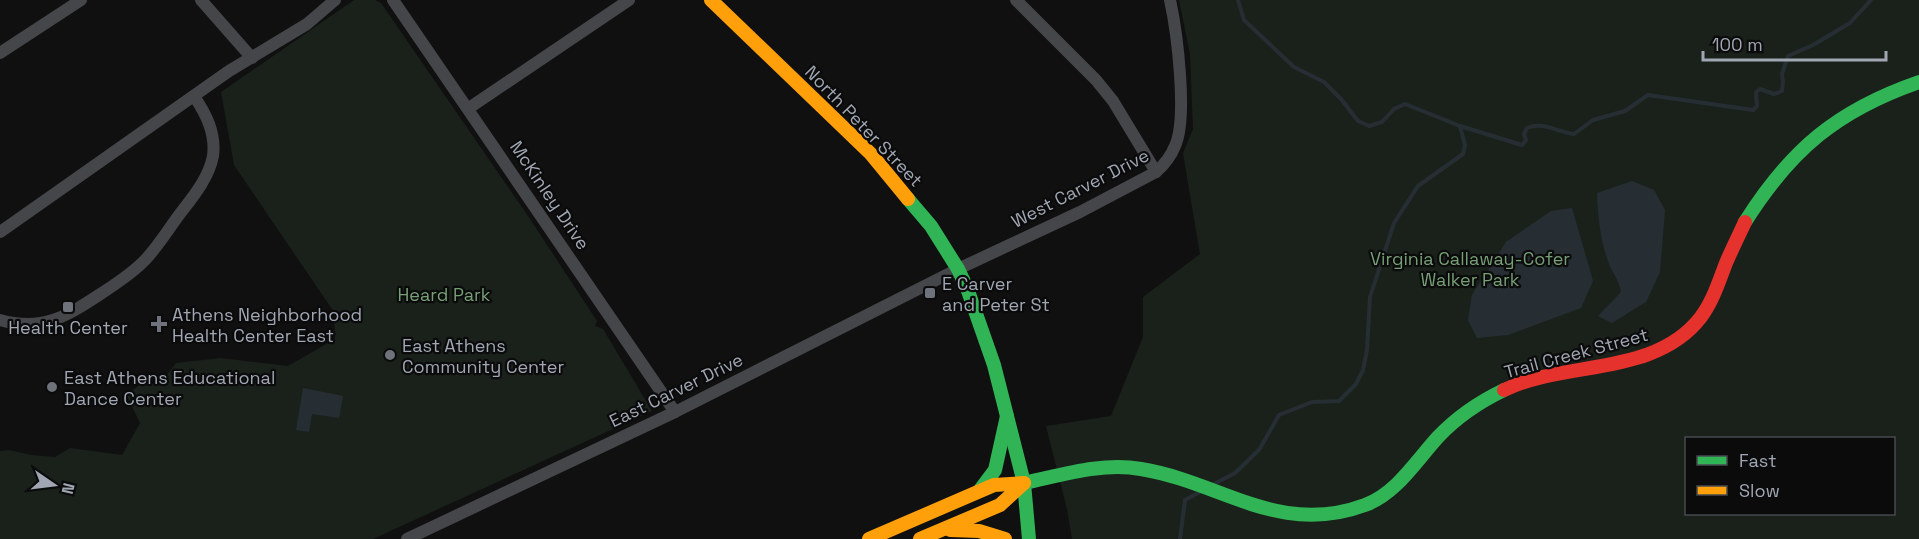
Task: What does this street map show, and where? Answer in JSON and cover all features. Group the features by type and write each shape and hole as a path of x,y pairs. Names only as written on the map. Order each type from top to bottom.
{"main road":[{"name":"North Peter Street","path":"711,0 871,154 931,226 958,269 982,329 1007,416 1024,483 1029,539"},
{"name":"Trail Creek Street","path":"868,539 994,485 1024,483 1101,466 1138,468 1168,476 1251,508 1278,516 1305,520 1341,515 1369,504 1390,489 1440,436 1484,400 1511,386 1542,376 1648,354 1682,338 1706,312 1715,296 1730,252 1752,208 1781,169 1817,134 1852,110 1887,93 1919,82"},
{"path":"980,490 995,470 1007,416"},
{"path":"920,539 1000,505 1024,483"},
{"path":"940,531 970,529 995,534 1005,539"}],"street":[{"path":"0,53 81,0"},
{"path":"201,0 252,58"},
{"path":"0,232 194,96 307,24 334,0"},
{"name":"McKinley Drive","path":"393,0 675,412"},
{"path":"469,108 629,0"},
{"path":"1016,0 1113,100 1156,172"},
{"name":"West Carver Drive","path":"958,269 1080,212 1156,172 1164,165 1179,135 1181,102 1170,0"},
{"path":"0,320 23,324 56,321 74,312 129,275 151,253 194,194 207,174 213,158 214,141 210,127 194,96"},
{"name":"East Carver Drive","path":"407,539 675,412 958,269"}],"green space":[{"name":"Heard Park","path":"354,0 375,0 381,3 528,216 597,321 595,326 603,329 652,411 373,539 0,539 0,451 9,450 55,457 70,448 122,455 140,423 127,396 140,384 160,384 176,363 221,358 288,366 335,339 334,312 234,165 221,92"},
{"name":"Virginia Callaway-Cofer Walker Park","path":"1179,0 1919,0 1919,539 1072,539 1067,509 1046,426 1111,416 1143,337 1143,297 1200,254 1183,153 1193,129 1190,54"}],"shaded area":[{"path":"1632,181 1654,190 1665,210 1660,272 1646,302 1612,323 1598,316 1621,292 1603,244 1597,193"},
{"path":"1572,208 1593,281 1581,308 1508,335 1477,338 1468,320 1472,295 1506,242 1551,211"},
{"path":"303,388 343,396 339,418 312,414 309,432 296,430"}],"waterway":[{"path":"1238,0 1244,20 1294,67 1324,82 1358,121 1369,126 1382,122 1394,109 1405,104 1460,126 1522,145 1526,140 1524,134 1527,128 1545,126 1574,134 1593,120 1625,111 1648,95 1753,110 1757,106 1756,92 1760,89 1774,94 1782,91 1782,74 1788,56 1813,45 1850,23 1871,0"},
{"path":"1214,484 1235,473 1259,450 1279,415 1312,402 1339,401 1356,384 1363,370 1367,350 1370,297 1394,223 1418,186 1463,154 1465,145 1460,126"},
{"path":"1180,539 1185,500 1200,492"}],"traffic: fast":[{"path":"1745,222 1780,173 1819,135 1864,105 1919,82"},
{"path":"908,199 931,226 967,288 994,365 1024,483 1029,539"},
{"path":"1024,483 1082,470 1126,467 1170,476 1277,511 1305,515 1334,513 1365,505 1386,493 1405,476 1452,423 1477,405 1504,390"},
{"path":"980,490 995,470 1007,416"}],"traffic: slow":[{"path":"711,0 871,154 908,199"},
{"path":"869,539 994,485 1024,483"},
{"path":"920,539 1000,505 1024,483"},
{"path":"950,530 979,531 1005,539"}],"traffic: jam":[{"path":"1504,390 1554,374 1635,359 1660,350 1682,336 1701,317 1709,304 1745,222"}],"place":[{"name":"E Carver and Peter St","path":"930,293"},
{"name":"Health Center","path":"68,307"},
{"name":"Athens Neighborhood Health Center East","path":"159,324"},
{"name":"East Athens Community Center","path":"390,355"},
{"name":"East Athens Educational Dance Center","path":"52,387"}]}
